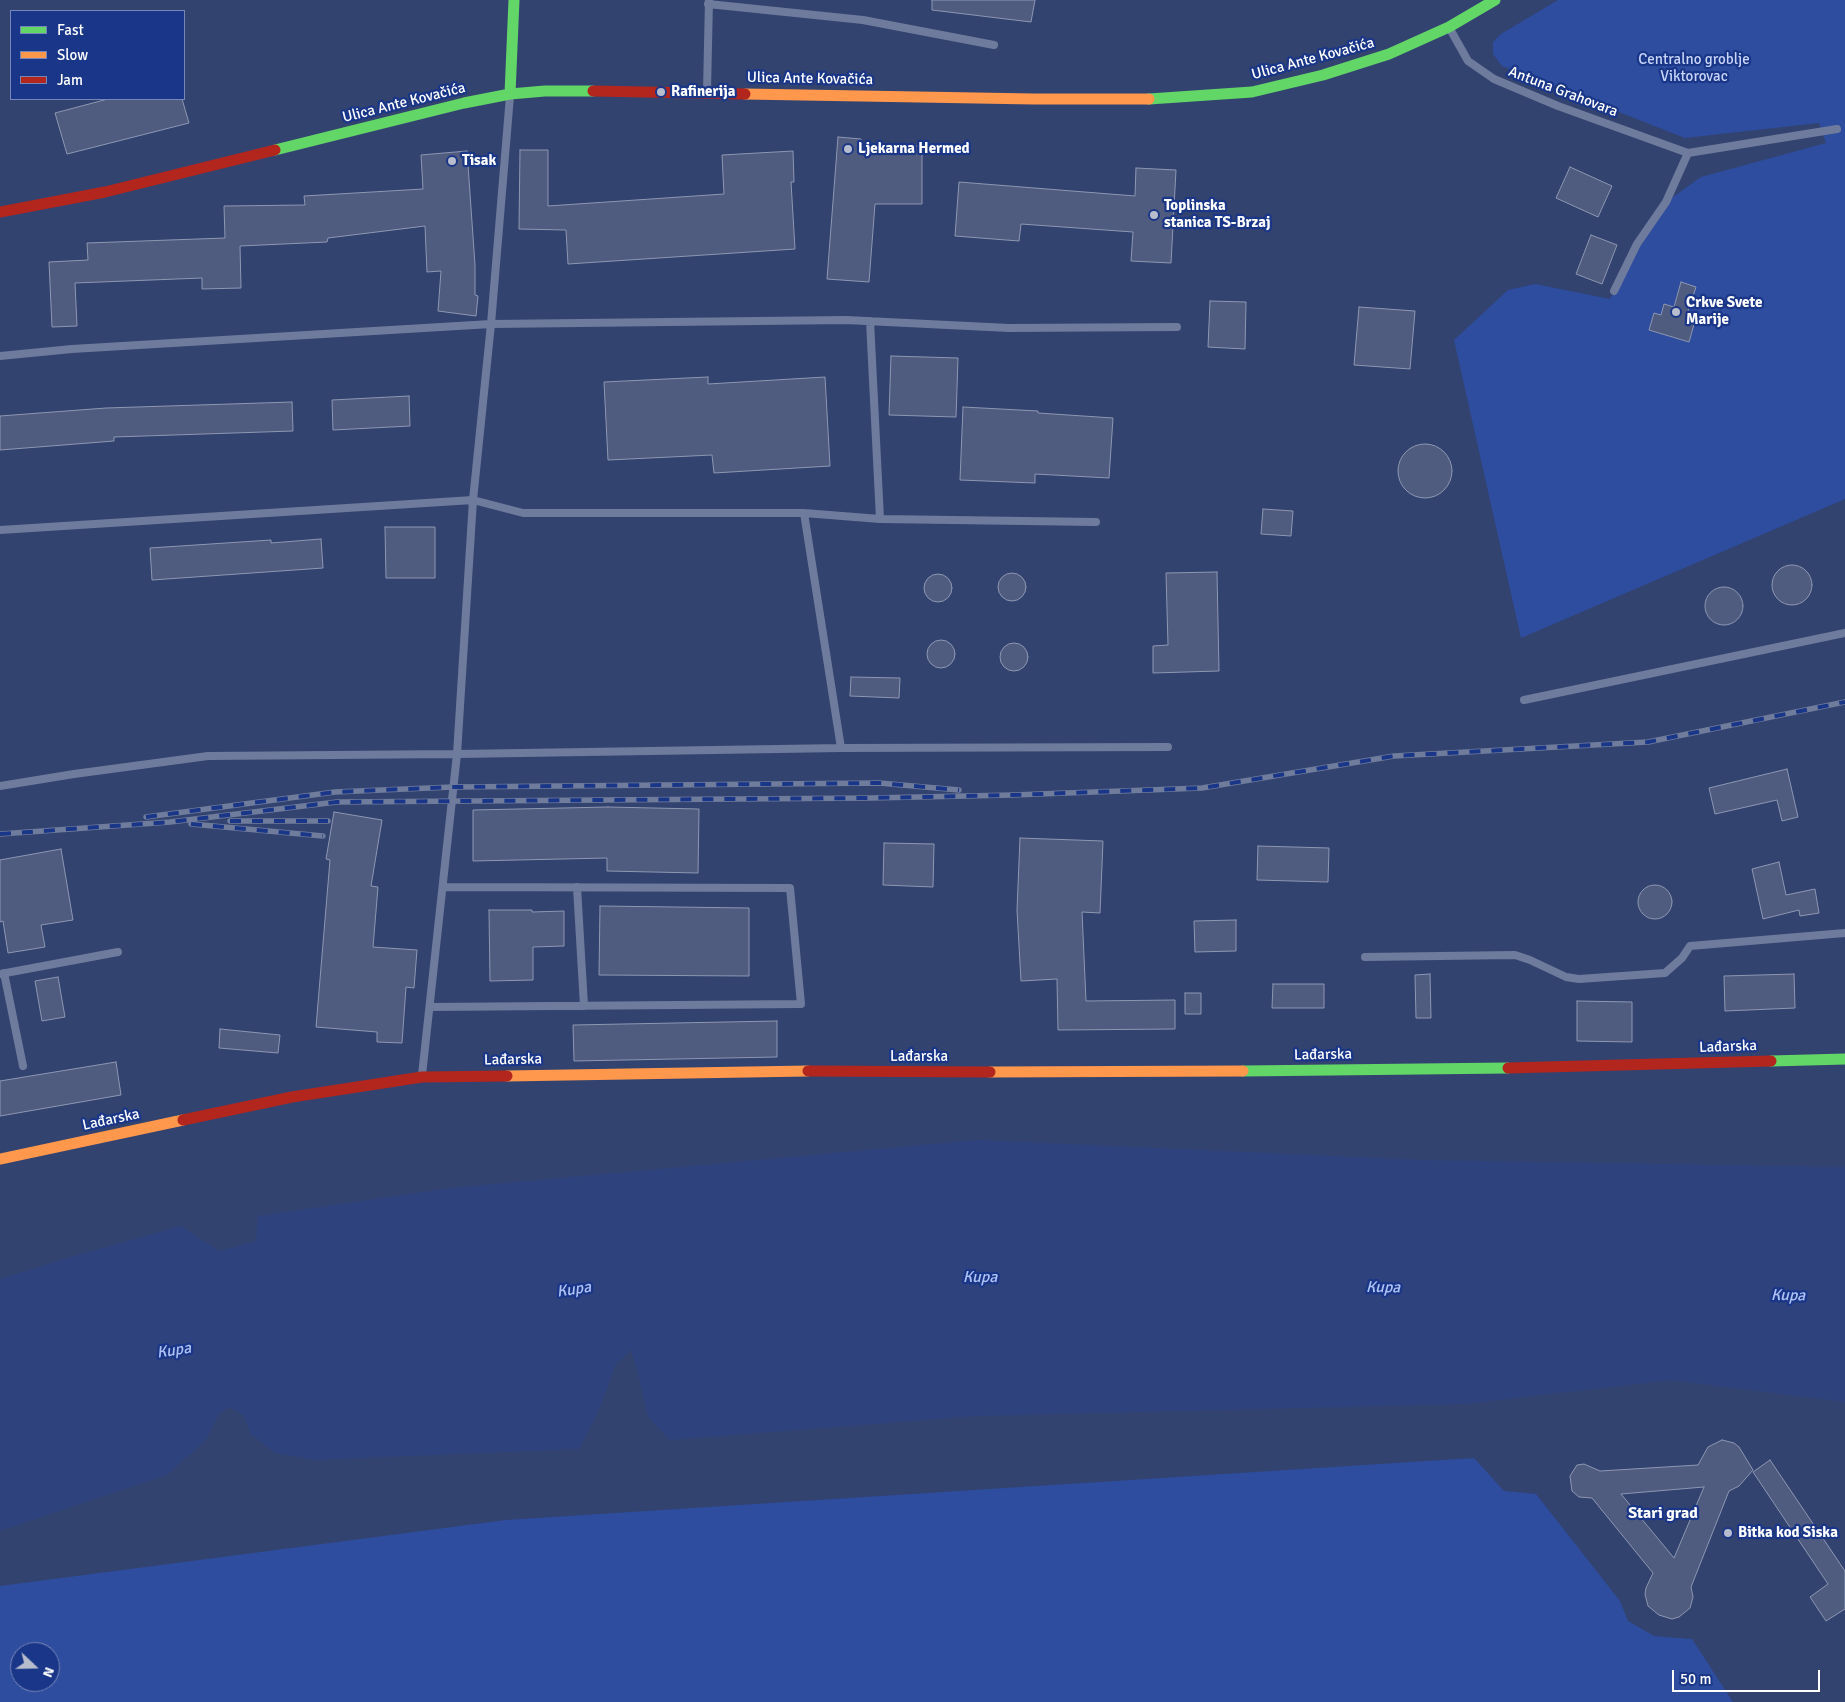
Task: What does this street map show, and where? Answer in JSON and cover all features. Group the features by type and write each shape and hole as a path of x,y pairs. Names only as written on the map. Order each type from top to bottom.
{"street":[{"path":"510,94 514,0"},
{"name":"Ulica Ante Kovačića","path":"0,212 105,192 464,103 510,94 545,91 1034,99 1164,99 1252,92 1323,75 1389,54 1449,27 1495,0"},
{"name":"Lađarska","path":"0,1159 292,1097 422,1077 784,1071 1122,1073 1556,1067 1845,1059"}],"lane":[{"path":"707,93 708,2 863,20 994,45"},
{"name":"Antuna Grahovara","path":"1449,27 1468,61 1494,80 1558,106 1688,153 1837,129"},
{"path":"422,1077 457,754 473,500 491,324 510,94"},
{"path":"1614,291 1637,244 1666,202 1688,153"},
{"path":"0,356 72,349 491,324 846,320 1009,328 1177,327"},
{"path":"870,322 880,519"},
{"path":"0,530 473,500 523,514 804,513 880,519 1096,522"},
{"path":"804,513 841,748"},
{"path":"1524,700 1845,633"},
{"path":"0,786 208,756 841,748 1168,747"},
{"path":"430,1007 801,1004 790,888 443,887"},
{"path":"578,887 584,1006"},
{"path":"1365,957 1515,955 1566,977 1579,979 1665,973 1682,958 1690,946 1845,933"},
{"path":"24,1066 2,973 118,952"}],"green space":[{"name":"Centralno groblje Viktorovac","path":"1558,0 1845,0 1845,499 1521,638 1454,340 1508,290 1535,284 1610,299 1637,244 1666,202 1701,177 1826,143 1819,123 1685,138 1502,66 1493,54 1493,42 1501,34","holes":["1681,283 1696,287 1688,311 1697,314 1689,342 1649,330 1654,313 1661,315 1664,304 1674,307"]},
{"path":"1474,1458 1504,1491 1536,1494 1620,1601 1628,1621 1654,1636 1692,1639 1733,1702 0,1702 0,1586 506,1520"}],"water":[{"name":"Kupa","path":"978,1140 1423,1160 1845,1167 1845,1402 1671,1380 1465,1404 976,1416 670,1440 648,1417 631,1350 616,1364 598,1412 579,1449 313,1460 275,1453 251,1434 243,1415 229,1407 219,1414 206,1440 167,1475 0,1531 0,1279 181,1226 219,1251 256,1241 258,1216 451,1188"}],"building":[{"path":"932,0 1035,0 1031,22 932,10"},
{"path":"104,100 182,100 189,123 67,154 55,113"},
{"path":"838,137 861,139 860,147 922,146 922,204 875,204 869,282 827,279"},
{"path":"520,150 548,150 548,206 724,194 722,155 793,151 794,182 791,182 795,249 568,264 566,230 519,229"},
{"path":"467,151 475,265 475,295 478,296 476,316 438,311 441,271 427,272 425,226 328,238 327,242 240,246 241,288 202,289 202,278 75,283 77,326 52,327 49,262 88,260 87,243 225,238 224,206 305,205 304,196 423,189 421,155"},
{"path":"1570,167 1612,186 1598,217 1556,198"},
{"path":"1136,168 1176,170 1171,263 1131,261 1133,232 1021,224 1019,241 955,236 959,182 1135,196"},
{"path":"1591,235 1617,245 1602,284 1576,274"},
{"name":"Crkve Svete Marije","path":"1681,282 1696,287 1688,311 1697,314 1689,342 1649,330 1654,313 1661,315 1664,304 1674,307"},
{"path":"1210,301 1246,302 1245,349 1208,347"},
{"path":"1359,307 1415,311 1410,369 1354,365"},
{"path":"891,356 958,358 956,417 889,415"},
{"path":"708,377 708,384 825,377 830,466 714,473 712,455 608,460 604,382"},
{"path":"409,396 410,426 333,430 332,400"},
{"path":"292,402 293,431 114,437 114,441 0,450 0,416 106,408"},
{"path":"963,407 1113,418 1109,478 1035,474 1035,483 960,480"},
{"path":"1425,444 1435,446 1444,452 1450,461 1452,471 1450,481 1444,490 1435,496 1425,498 1415,496 1406,490 1400,481 1398,471 1400,461 1406,452 1415,446"},
{"path":"1263,509 1293,511 1291,536 1261,534"},
{"path":"385,527 435,527 435,578 386,578"},
{"path":"321,539 323,568 152,580 150,548 271,540 271,543"},
{"path":"1788,565 1796,565 1803,568 1809,574 1812,585 1809,596 1803,602 1796,605 1788,605 1781,602 1775,596 1772,589 1772,581 1775,574 1781,568"},
{"path":"1217,572 1219,671 1153,673 1153,646 1168,645 1166,573"},
{"path":"1012,573 1022,577 1026,587 1022,597 1012,601 1002,597 998,587 1002,577"},
{"path":"938,574 948,578 952,588 948,598 938,602 928,598 924,588 928,578"},
{"path":"1724,587 1737,593 1743,606 1737,619 1724,625 1711,619 1705,606 1711,593"},
{"path":"941,640 951,644 955,654 951,664 941,668 931,664 927,654 931,644"},
{"path":"1014,643 1024,647 1028,657 1024,667 1014,671 1004,667 1000,657 1004,647"},
{"path":"851,677 900,678 899,698 850,696"},
{"path":"1787,769 1798,817 1782,821 1777,800 1715,814 1709,788"},
{"path":"608,807 699,809 698,873 607,871 607,858 473,861 473,810"},
{"path":"334,812 382,820 371,886 378,887 373,947 417,950 414,988 406,987 402,1043 377,1042 377,1032 316,1027 330,860 326,859"},
{"path":"1020,838 1103,841 1100,913 1082,912 1086,1001 1175,1000 1175,1029 1058,1030 1057,979 1021,981 1017,910"},
{"path":"884,843 934,844 933,887 883,885"},
{"path":"1258,846 1329,848 1328,882 1257,880"},
{"path":"61,849 73,920 41,925 45,947 8,953 3,921 0,922 0,860"},
{"path":"1779,862 1786,895 1815,889 1819,913 1800,916 1799,910 1763,919 1752,869"},
{"path":"1655,885 1667,890 1672,902 1667,914 1655,919 1643,914 1638,902 1643,890"},
{"path":"600,906 749,908 749,976 599,975"},
{"path":"489,910 564,911 564,946 533,947 533,980 490,981"},
{"path":"1236,920 1236,951 1195,952 1194,921"},
{"path":"1430,974 1431,1018 1416,1018 1415,975"},
{"path":"1794,974 1795,1008 1725,1011 1724,976"},
{"path":"58,977 65,1017 42,1021 35,981"},
{"path":"1273,984 1324,984 1324,1008 1272,1008"},
{"path":"1185,993 1201,993 1201,1014 1185,1014"},
{"path":"1577,1001 1632,1002 1632,1042 1577,1041"},
{"path":"777,1021 777,1057 574,1061 573,1025"},
{"path":"220,1029 280,1035 278,1053 219,1048"},
{"path":"116,1062 121,1095 0,1116 0,1081"},
{"path":"1722,1440 1734,1443 1739,1447 1753,1470 1739,1486 1729,1491 1691,1587 1693,1597 1690,1608 1679,1617 1672,1619 1659,1615 1648,1606 1645,1594 1653,1573 1592,1498 1579,1497 1572,1491 1570,1476 1577,1465 1584,1464 1600,1471 1698,1465 1708,1447","holes":["1704,1487 1674,1558 1621,1494"]},
{"path":"1770,1460 1845,1571 1845,1609 1826,1621 1810,1597 1828,1584 1753,1472"}],"railway":[{"path":"0,834 170,822 337,802 871,798 1202,788 1394,756 1648,742 1845,702"},
{"path":"146,817 335,792 453,787 879,783 959,790"},
{"path":"230,821 328,821"},
{"path":"191,824 323,836"}],"traffic: fast":[{"path":"510,94 514,0"},
{"path":"1149,99 1252,92 1323,75 1389,54 1449,27 1495,0"},
{"path":"275,150 464,103 510,94 545,91 593,91"},
{"path":"1771,1061 1845,1059"},
{"path":"1243,1071 1508,1068"}],"traffic: slow":[{"path":"745,94 1149,99"},
{"path":"507,1076 808,1071"},
{"path":"990,1072 1243,1071"},
{"path":"0,1159 183,1120"}],"traffic: jam":[{"path":"593,91 745,94"},
{"path":"0,212 105,192 275,150"},
{"path":"1508,1068 1771,1061"},
{"path":"808,1071 990,1072"},
{"path":"183,1120 292,1097 422,1077 507,1076"}],"place":[{"name":"Rafinerija","path":"661,92"},
{"name":"Ljekarna Hermed","path":"848,149"},
{"name":"Tisak","path":"452,161"},
{"name":"Toplinska stanica TS-Brzaj","path":"1154,215"},
{"name":"Crkve Svete Marije","path":"1676,312"},
{"name":"Bitka kod Siska","path":"1728,1533"}],"district":[{"name":"Stari grad","path":"1663,1514"}]}
